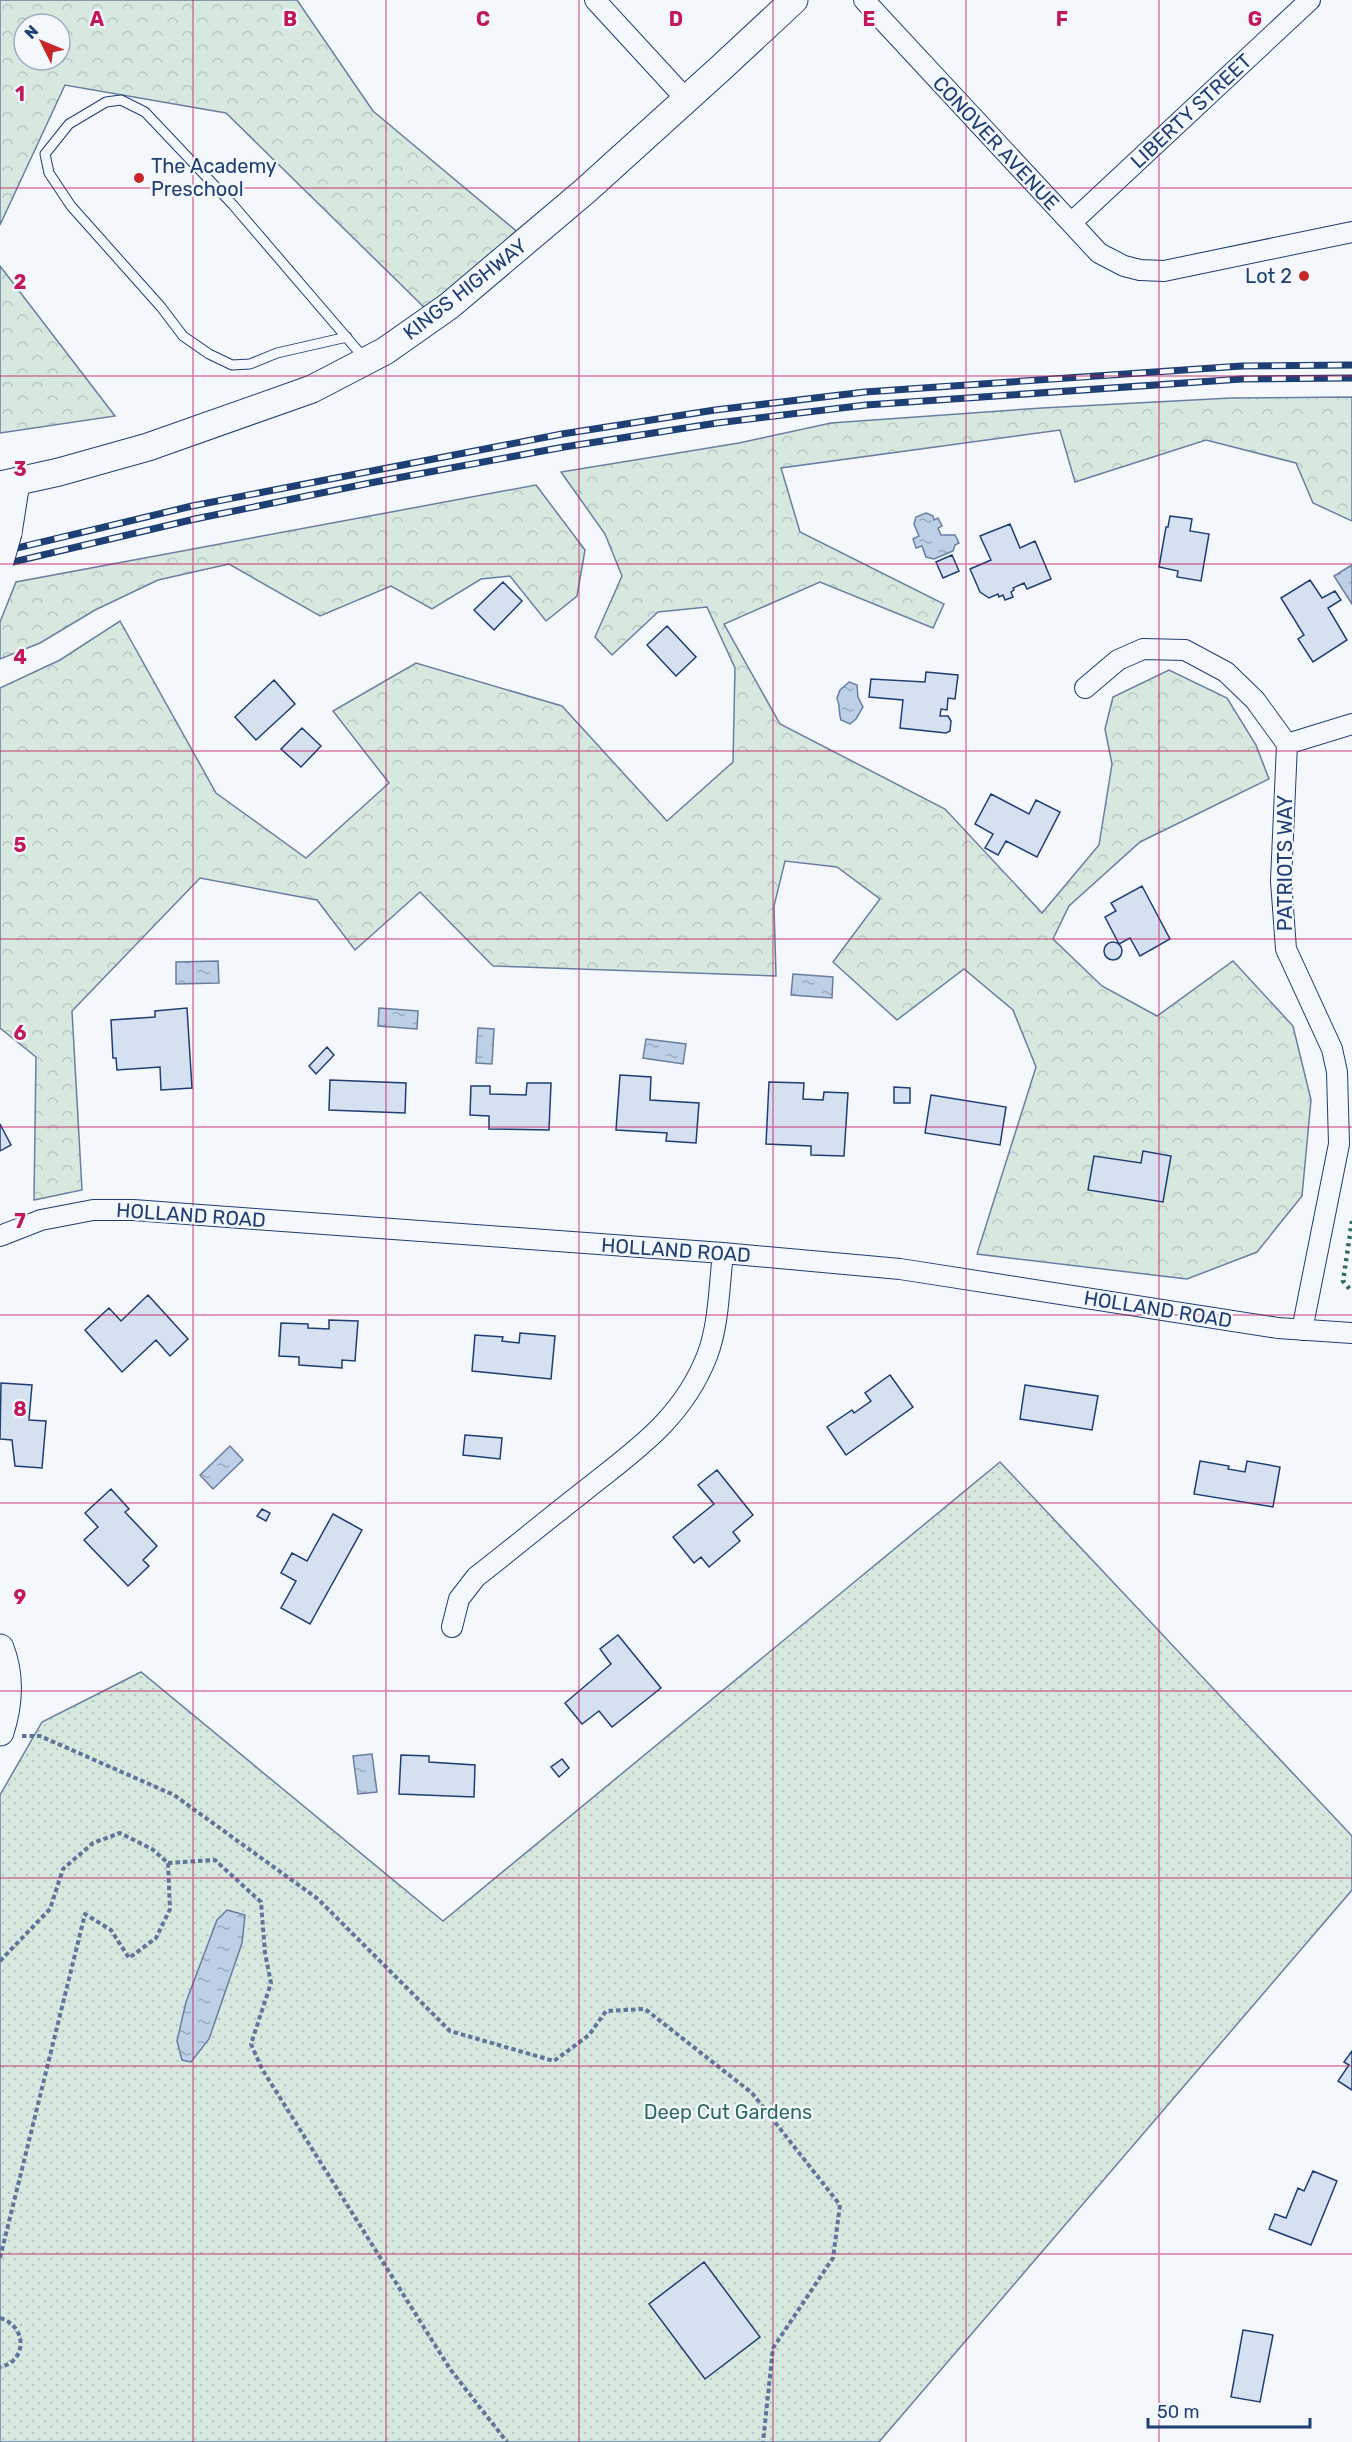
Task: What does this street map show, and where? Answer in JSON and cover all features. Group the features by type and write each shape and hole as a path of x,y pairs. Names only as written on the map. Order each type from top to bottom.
{"street":[{"path":"596,0 686,99"},
{"name":"KINGS HIGHWAY","path":"8,483 148,447 312,389 367,360 449,306 585,191 794,0"},
{"name":"CONOVER AVENUE","path":"864,0 1100,253 1124,266 1140,270 1179,270 1352,232"},
{"name":"LIBERTY STREET","path":"1071,223 1310,0"},
{"path":"0,561 8,533 8,483"},
{"path":"1085,688 1118,660 1143,649 1185,650 1226,672 1255,700 1287,744 1352,724"},
{"name":"PATRIOTS WAY","path":"1287,744 1281,881 1286,949 1332,1049 1337,1072 1339,1144 1302,1330"},
{"name":"HOLLAND ROAD","path":"0,1236 41,1220 71,1213 93,1210 133,1210 723,1253 900,1269 1302,1330 1352,1333"},
{"path":"452,1627 459,1599 476,1577 649,1439 680,1407 694,1385 713,1334 723,1253"},
{"path":"0,1648 6,1670 8,1696 6,1711 10,1734"}],"lane":[{"path":"347,337 277,353 250,364 232,365 209,354 183,336 161,307 71,206 49,173 45,154 69,124 106,102 121,100 135,105 145,112 233,205 367,360"}],"path":[{"path":"10,1734 40,1736 174,1795 318,1899 450,2031 554,2061 589,2035 606,2011 645,2009 752,2094 840,2205 833,2258 773,2348 763,2442"},
{"path":"0,1961 50,1909 63,1869 93,1843 120,1833 152,1849 168,1863 215,1860 261,1902 265,1953 271,1983 252,2044 262,2069 450,2369 507,2442"},
{"path":"0,2258 85,1914 111,1930 129,1958 156,1938 170,1909 168,1863"},
{"path":"0,2318 7,2320 18,2332 21,2343 19,2354 14,2362 0,2367"}],"green space":[{"path":"0,0 297,0 373,111 527,240 433,316 226,113 65,85 0,225"},
{"path":"0,266 115,416 0,433"},
{"path":"1352,397 1352,521 1313,503 1296,463 1206,440 1075,482 1060,430 781,468 800,532 944,604 933,628 820,582 724,624 780,724 945,809 1042,913 1099,845 1112,764 1105,729 1113,697 1169,670 1227,698 1256,745 1269,779 1140,842 1069,906 1053,939 1102,986 1157,1016 1233,961 1293,1026 1311,1100 1302,1196 1257,1252 1187,1279 977,1254 1036,1067 1013,1010 964,969 897,1020 833,962 880,899 837,867 785,861 774,906 776,976 493,966 420,892 355,950 317,900 200,878 72,1011 82,1190 34,1200 36,1057 0,1028 0,688 60,660 120,621 216,793 306,858 389,783 333,711 416,663 562,706 667,821 733,762 735,668 707,607 658,612 612,655 595,637 622,576 605,534 561,472 739,443 831,423 1042,408 1231,398"},
{"path":"536,485 585,550 577,596 546,621 510,576 481,579 432,609 391,586 320,616 229,564 158,580 95,610 40,643 0,659 0,622 16,582"},
{"name":"Deep Cut Gardens","path":"1000,1462 1352,1836 1352,1890 879,2442 0,2442 0,1795 42,1722 141,1672 443,1921"}],"water":[{"path":"926,513 933,516 934,520 938,518 942,526 938,528 941,535 955,535 959,543 955,545 953,551 934,559 926,557 922,546 916,548 913,539 919,536 914,524 916,517"},
{"path":"1352,565 1352,604 1334,576"},
{"path":"849,682 857,685 858,697 863,707 850,724 841,720 837,698 840,690"},
{"path":"218,961 219,983 176,984 176,962"},
{"path":"793,974 833,977 832,998 791,995"},
{"path":"379,1008 418,1011 417,1029 378,1026"},
{"path":"478,1028 494,1029 492,1064 476,1063"},
{"path":"646,1039 686,1044 683,1064 643,1058"},
{"path":"230,1446 243,1460 213,1489 200,1475"},
{"path":"372,1754 377,1792 358,1794 353,1756"},
{"path":"227,1910 245,1915 242,1943 209,2039 191,2062 182,2060 177,2041 186,2002 217,1920"}],"building":[{"path":"1170,516 1192,519 1190,531 1209,534 1201,581 1177,577 1178,571 1159,567"},
{"path":"1010,524 1020,548 1035,541 1051,579 1027,589 1024,583 1013,588 1011,592 1013,597 1005,600 1003,595 999,597 998,594 989,598 980,592 970,569 991,560 980,536"},
{"path":"952,555 959,571 943,578 936,562"},
{"path":"1310,580 1322,598 1335,591 1341,600 1328,608 1347,640 1313,662 1298,639 1304,635 1281,598"},
{"path":"503,582 522,601 494,630 474,610"},
{"path":"667,626 696,657 676,676 647,645"},
{"path":"926,672 958,675 955,699 948,698 947,710 941,709 940,716 948,716 951,721 950,731 946,733 900,728 903,700 869,697 871,679 925,682"},
{"path":"274,680 295,704 256,740 235,717"},
{"path":"302,728 321,746 301,767 281,749"},
{"path":"991,794 1029,814 1036,800 1060,812 1037,857 1006,841 998,855 985,848 993,834 975,824"},
{"path":"1142,886 1170,939 1140,956 1130,938 1119,944 1105,917 1116,911 1111,903"},
{"path":"1113,942 1119,945 1122,951 1119,957 1113,960 1107,957 1104,951 1107,945"},
{"path":"187,1008 192,1088 161,1090 160,1067 117,1070 116,1058 113,1058 111,1020 155,1017 155,1011"},
{"path":"327,1047 334,1055 316,1074 309,1066"},
{"path":"620,1075 651,1077 650,1100 699,1103 696,1143 666,1141 667,1133 616,1130"},
{"path":"330,1080 406,1083 405,1113 329,1110"},
{"path":"769,1082 804,1083 803,1099 823,1100 824,1092 848,1093 844,1156 811,1155 811,1146 766,1144"},
{"path":"527,1083 551,1083 549,1130 489,1129 489,1116 470,1115 471,1086 490,1086 490,1094 526,1095"},
{"path":"894,1087 910,1088 910,1103 894,1103"},
{"path":"931,1095 1006,1107 1000,1145 925,1133"},
{"path":"0,1124 11,1145 0,1151"},
{"path":"1143,1151 1171,1156 1163,1202 1088,1190 1094,1156 1141,1163"},
{"path":"148,1295 188,1339 170,1356 156,1340 122,1372 85,1330 109,1308 121,1321"},
{"path":"329,1320 358,1321 355,1361 342,1360 342,1368 299,1365 299,1357 279,1356 281,1323 308,1324 308,1328 329,1329"},
{"path":"520,1333 555,1336 551,1379 472,1371 475,1335 503,1337 502,1341 519,1343"},
{"path":"890,1375 913,1407 846,1455 827,1427 852,1410 854,1413 871,1401 865,1393"},
{"path":"1,1383 32,1385 29,1420 46,1421 42,1468 15,1466 12,1440 0,1439"},
{"path":"1025,1385 1098,1396 1092,1430 1020,1419"},
{"path":"465,1435 502,1438 500,1459 463,1455"},
{"path":"1200,1461 1229,1466 1228,1469 1245,1472 1247,1461 1280,1467 1273,1507 1194,1494"},
{"path":"717,1470 753,1515 733,1532 740,1541 709,1567 701,1557 694,1563 673,1537 714,1504 698,1485"},
{"path":"111,1489 129,1509 125,1512 157,1546 143,1560 149,1566 128,1586 84,1540 98,1527 85,1513"},
{"path":"262,1509 270,1513 266,1521 257,1516"},
{"path":"333,1514 362,1530 310,1624 281,1608 296,1581 281,1573 292,1553 307,1561"},
{"path":"618,1635 661,1688 612,1727 599,1711 582,1724 565,1703 611,1664 600,1649"},
{"path":"401,1755 429,1756 429,1762 475,1765 474,1797 399,1794"},
{"path":"562,1759 569,1768 559,1777 551,1767"},
{"path":"1352,2051 1352,2090 1338,2081 1349,2065 1344,2062"},
{"path":"1313,2171 1337,2181 1311,2245 1269,2229 1275,2214 1286,2218 1298,2188 1304,2191"},
{"path":"704,2262 760,2337 705,2379 649,2304"},
{"path":"1243,2330 1273,2335 1260,2402 1231,2397"}],"railway":[{"path":"0,552 192,506 562,434 715,410 865,392 1242,366 1352,365"},
{"path":"0,565 195,519 370,483 564,447 717,423 866,405 1242,379 1352,378"}],"hedge":[{"path":"1352,1221 1343,1281 1352,1292"}],"place":[{"name":"The Academy Preschool","path":"139,178"},
{"name":"Lot 2","path":"1304,276"}]}
